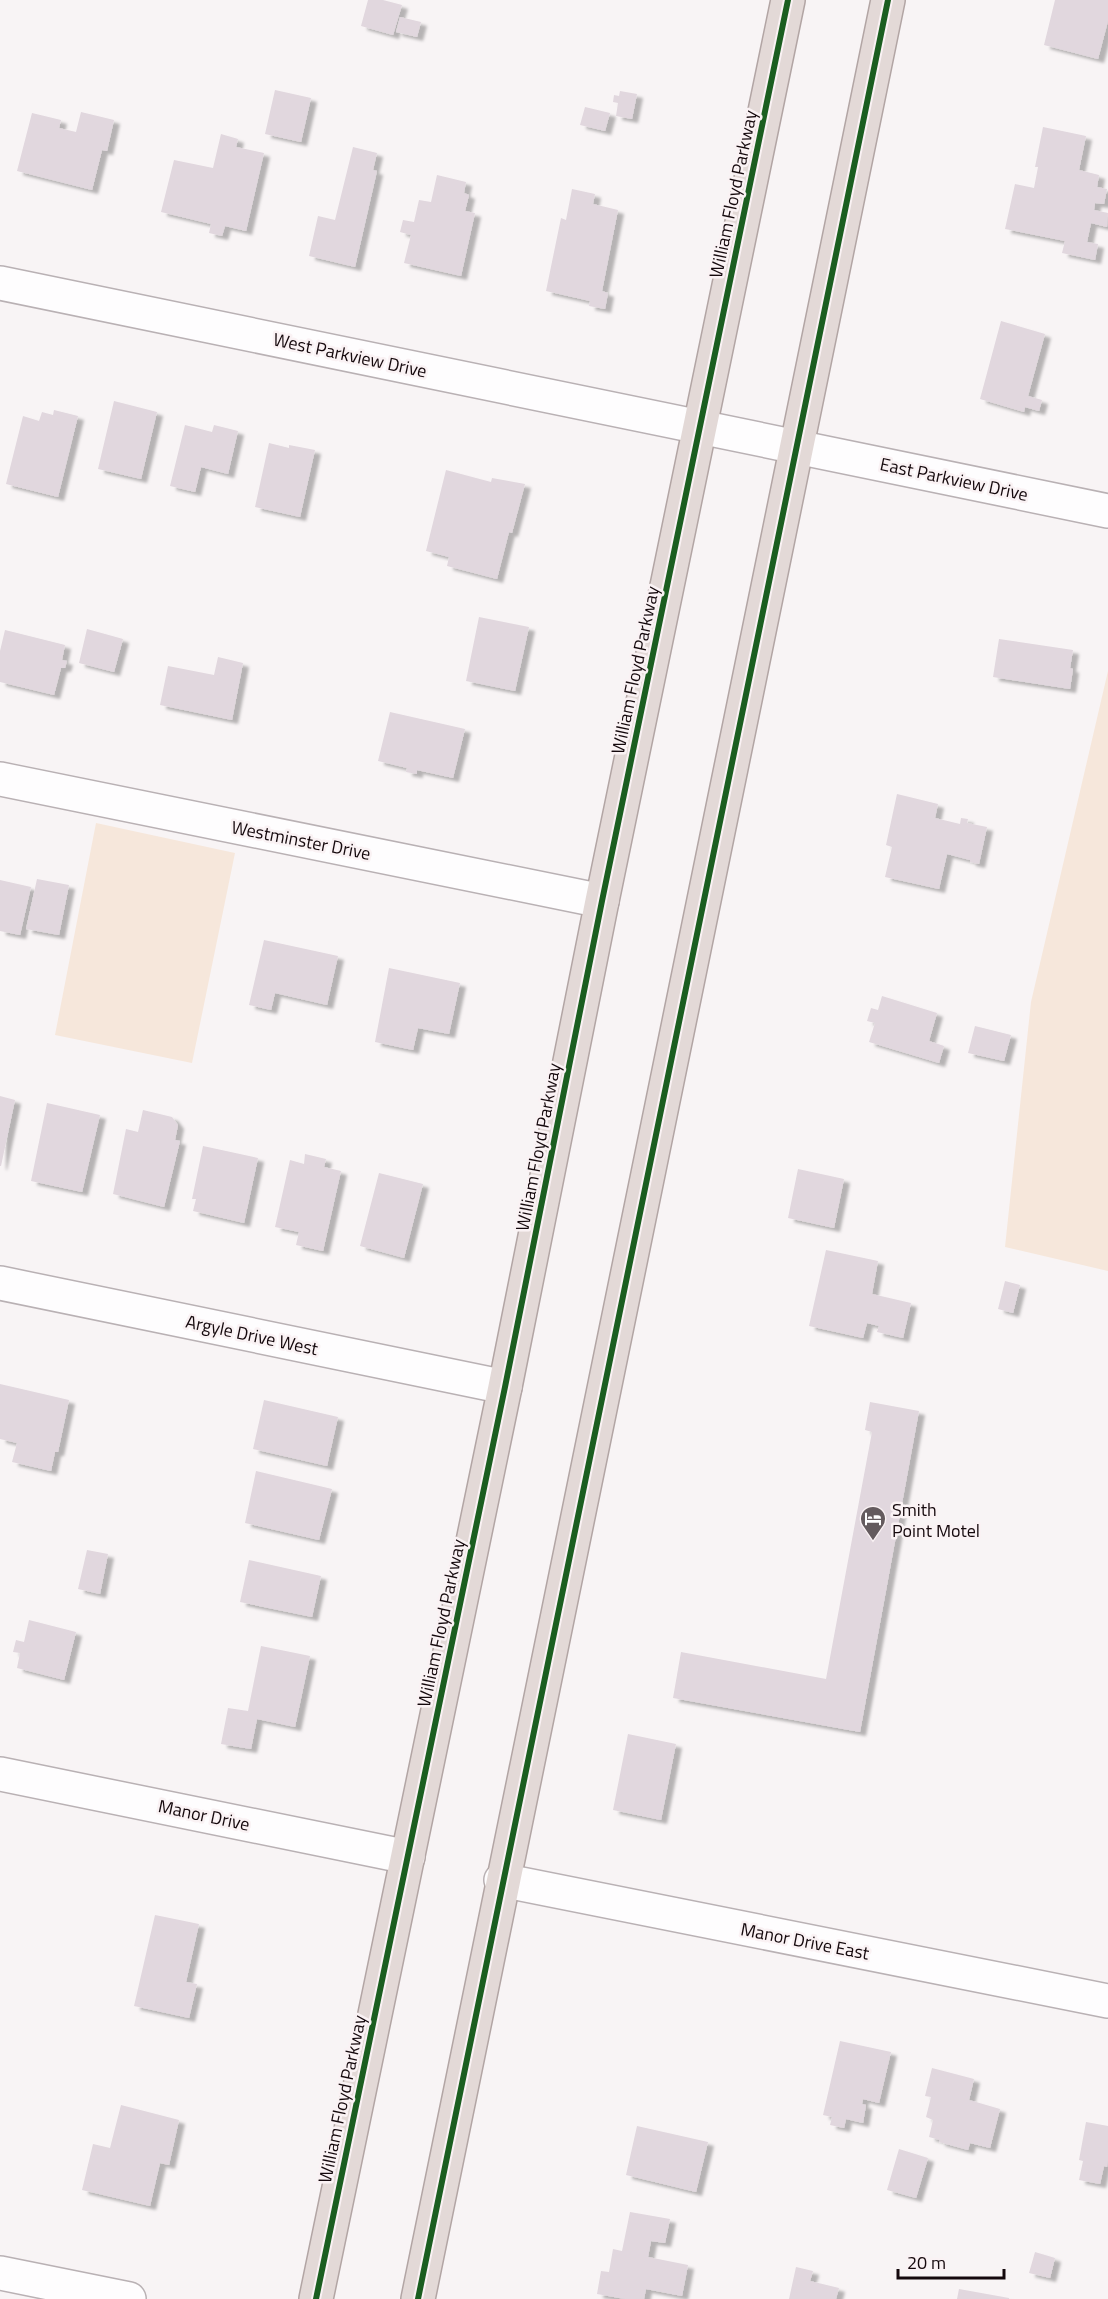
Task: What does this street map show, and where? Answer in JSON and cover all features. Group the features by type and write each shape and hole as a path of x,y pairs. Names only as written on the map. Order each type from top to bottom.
{"highway":[{"name":"William Floyd Parkway","path":"316,2299 788,0"},
{"path":"418,2299 501,1880 799,447 888,0"}],"street":[{"name":"West Parkview Drive","path":"0,283 799,447"},
{"name":"East Parkview Drive","path":"799,447 1108,511"},
{"name":"Westminster Drive","path":"0,779 602,901"},
{"name":"Argyle Drive West","path":"0,1283 505,1387"},
{"name":"Manor Drive","path":"0,1773 408,1857"},
{"name":"Manor Drive East","path":"501,1880 1108,2001"},
{"path":"0,2273 129,2299"}],"shaded area":[{"path":"1108,671 1108,1271 1005,1247 1031,1002"},
{"path":"96,823 235,853 192,1063 55,1035"}],"building":[{"path":"368,0 383,0 402,5 393,35 361,26"},
{"path":"1055,0 1108,0 1108,21 1098,59 1044,45"},
{"path":"400,17 421,22 417,37 396,32"},
{"path":"275,90 311,98 301,142 265,134"},
{"path":"620,91 637,94 632,119 616,116 618,103 613,102 614,95 619,96"},
{"path":"585,107 610,113 605,131 580,125"},
{"path":"81,112 114,120 107,151 102,150 92,190 17,171 32,113 61,120 59,128 76,132"},
{"path":"1043,127 1086,136 1079,170 1099,175 1097,187 1107,189 1104,204 1095,203 1094,210 1108,213 1107,227 1091,223 1087,242 1098,244 1095,260 1062,253 1065,241 1005,229 1015,184 1034,188 1038,167 1035,167"},
{"path":"221,134 238,139 236,147 264,153 246,231 225,226 222,236 209,233 211,224 161,212 174,160 213,168"},
{"path":"353,147 377,153 373,170 377,171 355,267 309,256 318,216 335,220"},
{"path":"437,175 466,182 464,193 469,195 465,211 475,213 461,276 404,263 411,235 400,232 403,220 414,222 419,200 431,202"},
{"path":"572,189 595,194 593,204 618,210 602,291 608,293 605,309 589,306 590,301 546,291 561,218 566,220"},
{"path":"1001,321 1045,334 1028,396 1042,400 1039,411 1025,407 1024,412 980,399"},
{"path":"114,401 157,412 141,479 98,469"},
{"path":"54,410 78,416 58,497 6,484 23,416 39,421 42,412 53,415"},
{"path":"185,425 212,432 214,425 238,431 228,474 201,467 195,492 170,486"},
{"path":"269,443 289,448 289,445 315,450 300,517 255,507"},
{"path":"446,470 491,482 492,478 525,484 497,579 447,566 449,557 426,551"},
{"path":"479,617 529,627 515,691 466,681"},
{"path":"87,629 123,639 114,672 79,663"},
{"path":"5,630 65,645 62,660 67,661 65,668 61,668 54,695 0,682 0,651"},
{"path":"999,639 1073,650 1070,689 993,677"},
{"path":"218,657 243,663 232,720 160,705 168,666 214,675"},
{"path":"390,712 465,729 453,778 417,770 417,774 406,772 407,768 378,761"},
{"path":"897,794 938,804 935,818 960,824 961,818 968,819 967,823 987,827 979,864 947,854 939,889 885,877 892,847 886,845"},
{"path":"37,879 69,885 59,935 26,929"},
{"path":"0,880 31,887 20,935 0,931"},
{"path":"264,940 338,956 327,1005 275,993 271,1010 249,1005"},
{"path":"389,968 460,983 449,1034 418,1028 413,1050 375,1042"},
{"path":"882,996 937,1013 929,1041 944,1046 939,1063 869,1042 875,1023 867,1021 871,1008 878,1010"},
{"path":"975,1026 1011,1035 1004,1061 968,1053"},
{"path":"0,1096 15,1100 1,1166 0,1166"},
{"path":"47,1103 100,1115 82,1192 31,1181"},
{"path":"143,1110 172,1117 178,1125 175,1140 180,1141 164,1207 113,1194 126,1129 138,1132"},
{"path":"203,1146 258,1158 244,1223 193,1211 196,1199 192,1199"},
{"path":"305,1154 326,1159 324,1167 341,1171 323,1251 296,1245 299,1232 275,1227 290,1160 304,1164"},
{"path":"798,1169 844,1179 834,1228 788,1218"},
{"path":"379,1173 423,1184 404,1258 360,1246"},
{"path":"826,1250 878,1261 872,1294 911,1303 903,1338 877,1332 879,1326 867,1323 863,1338 809,1326"},
{"path":"1005,1281 1020,1285 1013,1313 998,1309"},
{"path":"0,1384 69,1400 58,1452 55,1452 51,1471 12,1462 17,1443 0,1439"},
{"path":"264,1400 338,1417 327,1466 253,1449"},
{"name":"Smith Point Motel","path":"870,1402 919,1411 860,1732 673,1698 681,1652 826,1679 872,1432 865,1430"},
{"path":"256,1471 332,1489 319,1540 245,1523"},
{"path":"87,1550 108,1554 100,1594 78,1589"},
{"path":"249,1560 321,1576 312,1617 240,1602"},
{"path":"29,1620 76,1632 64,1680 17,1668 20,1653 13,1652 16,1640 24,1642"},
{"path":"261,1646 310,1656 295,1727 257,1719 251,1749 221,1744 228,1708 248,1711"},
{"path":"628,1734 676,1744 661,1820 613,1810"},
{"path":"155,1915 199,1924 186,1982 197,1984 189,2018 134,2006"},
{"path":"840,2041 891,2052 879,2103 863,2099 862,2104 866,2105 863,2123 846,2119 844,2128 830,2125 832,2117 823,2115"},
{"path":"932,2068 974,2079 969,2100 1000,2109 990,2148 970,2143 968,2150 929,2137 933,2120 926,2117 931,2097 925,2096"},
{"path":"121,2105 179,2120 169,2165 160,2163 150,2206 82,2190 93,2144 110,2148"},
{"path":"1086,2122 1108,2126 1108,2161 1107,2167 1104,2166 1100,2184 1079,2180 1083,2161 1079,2160"},
{"path":"637,2126 708,2142 696,2192 626,2175"},
{"path":"899,2149 928,2158 916,2198 887,2190"},
{"path":"630,2212 670,2219 665,2243 651,2241 648,2257 688,2265 682,2296 646,2289 644,2299 625,2299 597,2294 601,2271 609,2272 613,2249 622,2251"},
{"path":"1035,2252 1055,2258 1050,2278 1029,2273"},
{"path":"796,2267 813,2271 810,2281 839,2288 836,2299 789,2299"},
{"path":"959,2289 1009,2298 1009,2299 957,2299"}],"cycle path":[{"path":"316,2299 788,0"},
{"path":"418,2299 888,0"}],"place":[{"name":"Smith Point Motel","path":"873,1542"}]}
